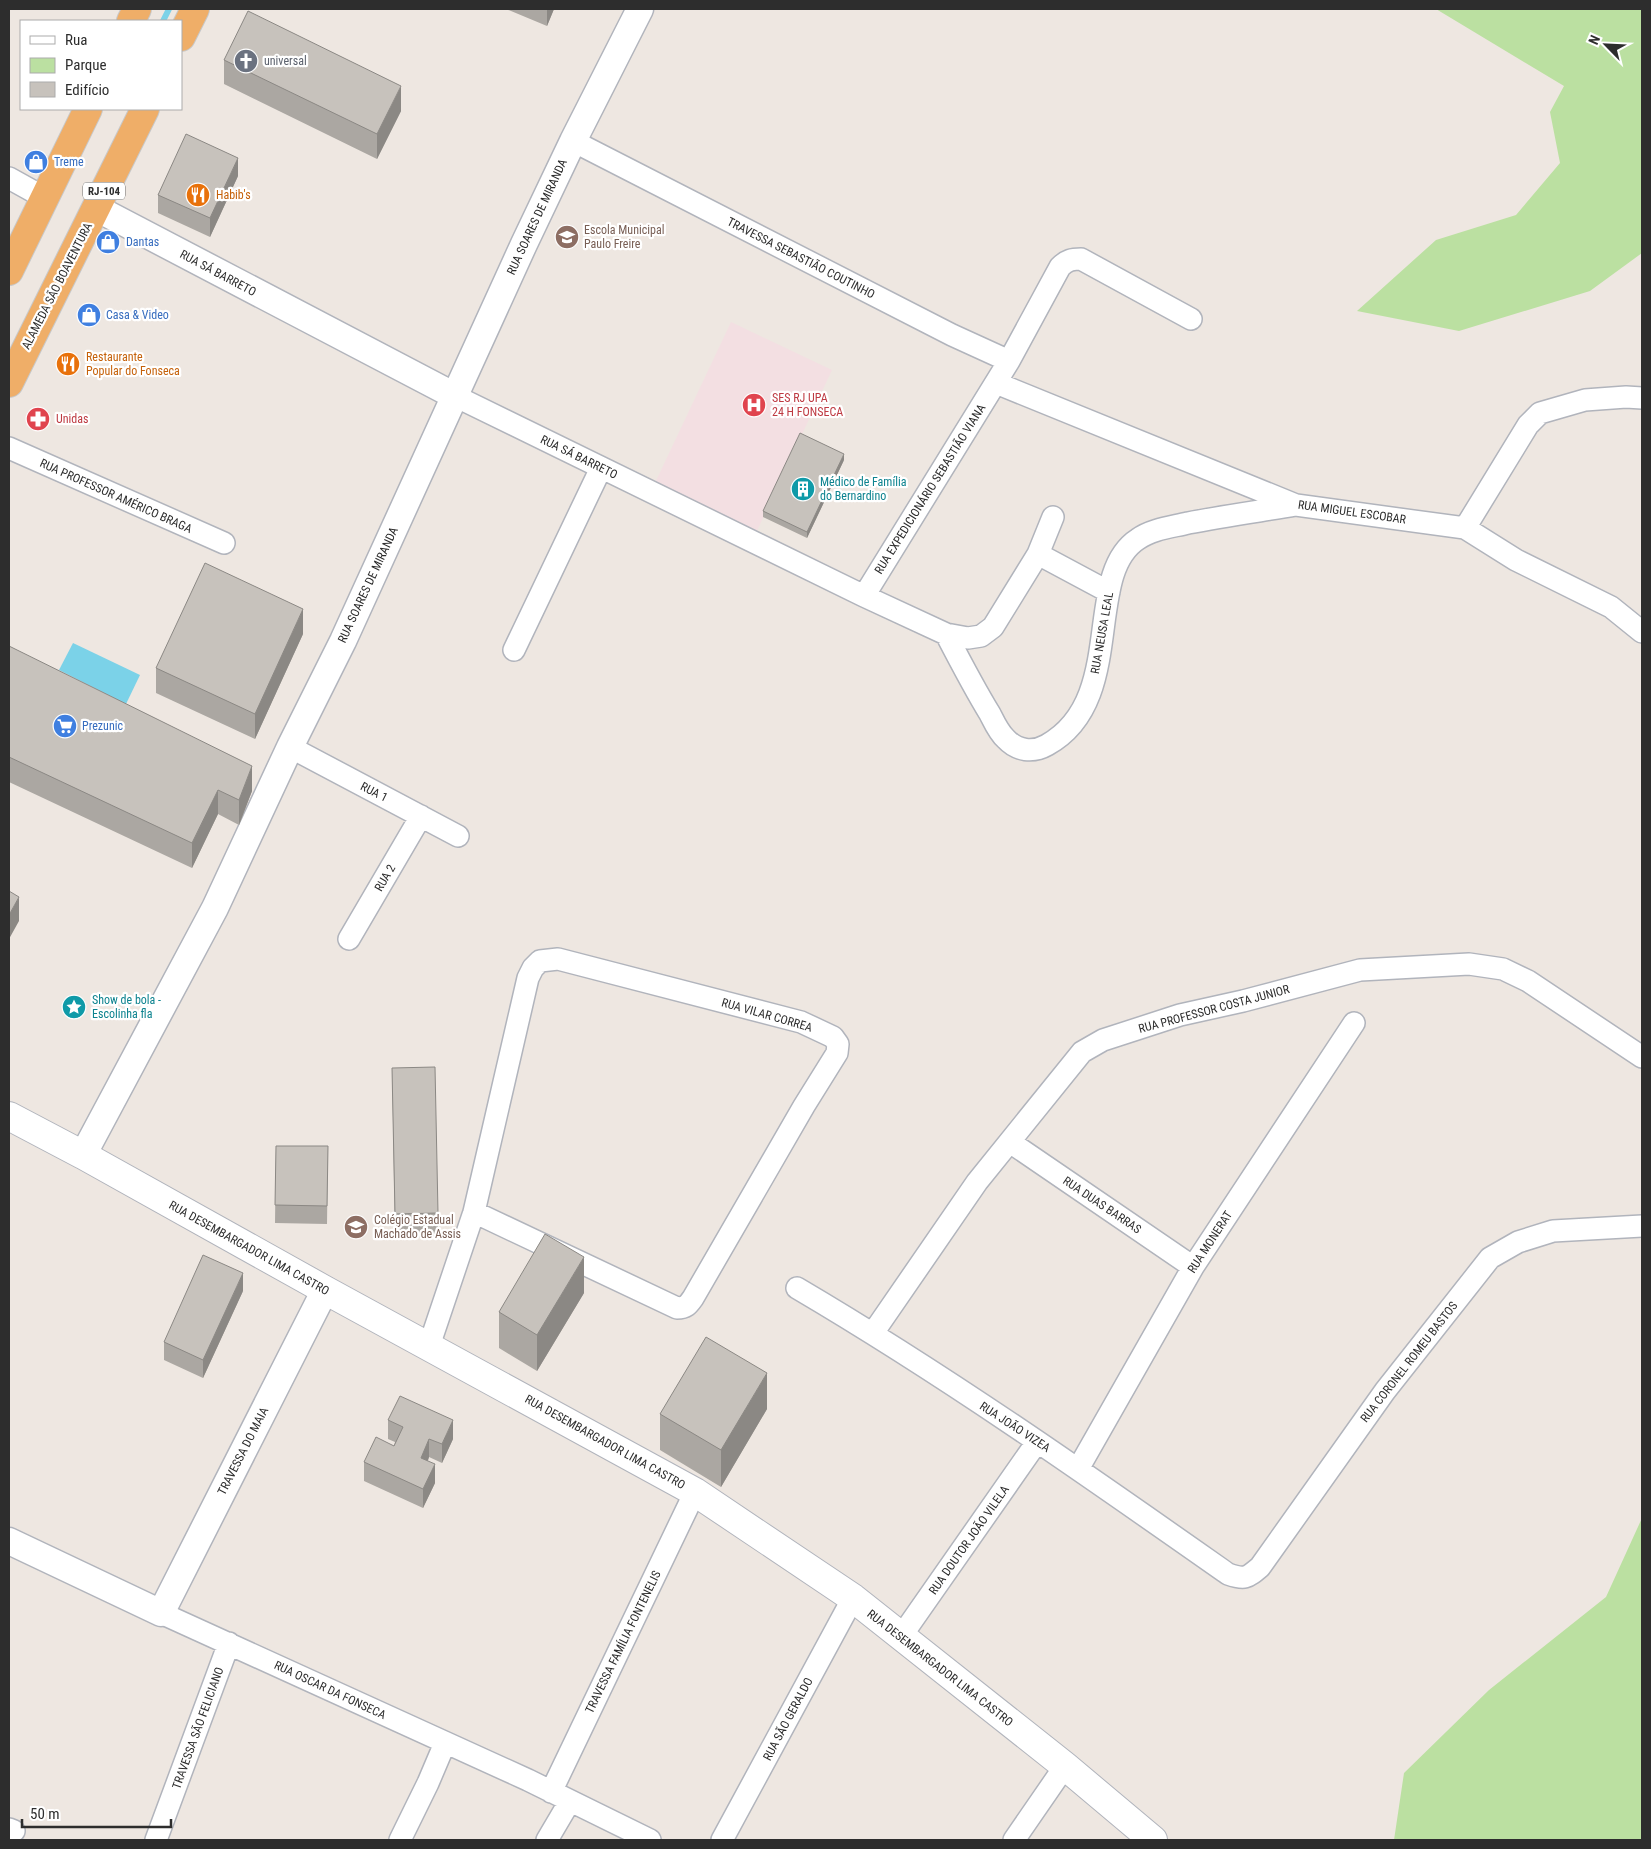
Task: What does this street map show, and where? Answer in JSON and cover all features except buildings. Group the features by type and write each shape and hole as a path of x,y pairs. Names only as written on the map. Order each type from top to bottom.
{"highway":[{"path":"182,35 195,9"},
{"path":"9,270 88,110"},
{"name":"ALAMEDA SÃO BOAVENTURA","path":"9,383 145,110"}],"main road":[{"name":"RUA DESEMBARGADOR LIMA CASTRO","path":"9,1116 695,1492 853,1598 900,1638 1065,1766 1153,1840"}],"street":[{"name":"RUA SOARES DE MIRANDA","path":"83,1155 215,908 290,747 343,641 524,244 573,141 640,9"},
{"name":"TRAVESSA SEBASTIÃO COUTINHO","path":"573,141 952,335 1008,361"},
{"path":"9,178 45,198"},
{"name":"RUA SÁ BARRETO","path":"96,208 455,396 864,596 946,634 968,638 981,636 993,627 1038,554 1053,516"},
{"path":"996,382 1060,266 1065,261 1081,259 1191,320"},
{"name":"RUA MIGUEL ESCOBAR","path":"996,382 1296,505 1465,528 1516,560 1611,607 1642,632"},
{"name":"RUA EXPEDICIONÁRIO SEBASTIÃO VIANA","path":"864,596 996,382"},
{"path":"1465,528 1524,431 1540,413 1585,400 1626,397 1642,398"},
{"name":"RUA PROFESSOR AMÉRICO BRAGA","path":"9,448 224,543"},
{"path":"514,650 601,468"},
{"name":"RUA NEUSA LEAL","path":"946,634 969,680 1005,739 1015,746 1026,750 1038,750 1054,741 1072,724 1087,702 1099,664 1109,592 1115,569 1124,553 1138,539 1162,528 1217,517 1296,505"},
{"path":"1038,554 1109,592"},
{"name":"RUA 1","path":"290,747 458,836"},
{"name":"RUA 2","path":"349,939 421,816"},
{"name":"RUA VILAR CORREA","path":"429,1346 474,1212 528,978 533,968 540,961 558,959 801,1022 833,1037 838,1044 837,1053 804,1106 688,1306 677,1308 474,1212"},
{"name":"RUA PROFESSOR COSTA JUNIOR","path":"873,1333 977,1182 1082,1052 1103,1040 1180,1015 1243,1001 1360,970 1470,964 1503,969 1528,981 1642,1057"},
{"name":"RUA MONERAT","path":"1078,1469 1193,1267 1354,1023"},
{"name":"RUA DUAS BARRAS","path":"1010,1142 1193,1267"},
{"name":"RUA CORONEL ROMEU BASTOS","path":"1228,1574 1241,1579 1248,1577 1260,1567 1385,1390 1490,1258 1518,1242 1553,1231 1642,1226"},
{"name":"RUA JOÃO VIZEA","path":"796,1288 873,1333 1078,1469 1228,1574"},
{"name":"TRAVESSA DO MAIA","path":"161,1613 326,1290"},
{"name":"RUA DOUTOR JOÃO VILELA","path":"900,1638 1037,1442"},
{"name":"TRAVESSA FAMÍLIA FONTENELIS","path":"551,1792 695,1492"},
{"name":"RUA OSCAR DA FONSECA","path":"9,1541 551,1792 650,1840"},
{"name":"RUA SÃO GERALDO","path":"722,1840 853,1598"},
{"name":"TRAVESSA SÃO FELICIANO","path":"156,1840 229,1643"},
{"path":"400,1840 445,1743"},
{"path":"1014,1840 1065,1766"},
{"path":"546,1840 570,1801"}],"shaded area":[{"name":"SES RJ UPA 24 H FONSECA","path":"731,322 832,370 756,533 654,485"}],"green space":[{"path":"1436,9 1642,9 1642,253 1590,291 1459,331 1357,311 1436,240 1516,215 1560,163 1550,112 1564,86"},
{"path":"1642,1518 1642,1840 1394,1840 1404,1773 1489,1690 1606,1597"}],"water":[{"path":"73,643 140,675 126,704 59,670"}],"waterway":[{"path":"164,20 169,9"}],"place":[{"name":"universal","path":"246,61"},
{"name":"Treme","path":"36,162"},
{"name":"Habib's","path":"198,195"},
{"name":"Escola Municipal Paulo Freire","path":"567,237"},
{"name":"Dantas","path":"108,242"},
{"name":"Casa & Video","path":"89,315"},
{"name":"Restaurante Popular do Fonseca","path":"68,364"},
{"name":"SES RJ UPA 24 H FONSECA","path":"754,405"},
{"name":"Unidas","path":"38,419"},
{"name":"Médico de Família do Bernardino","path":"803,489"},
{"name":"Prezunic","path":"65,726"},
{"name":"Show de bola - Escolinha fla","path":"74,1007"},
{"name":"Colégio Estadual Machado de Assis","path":"356,1227"}]}
